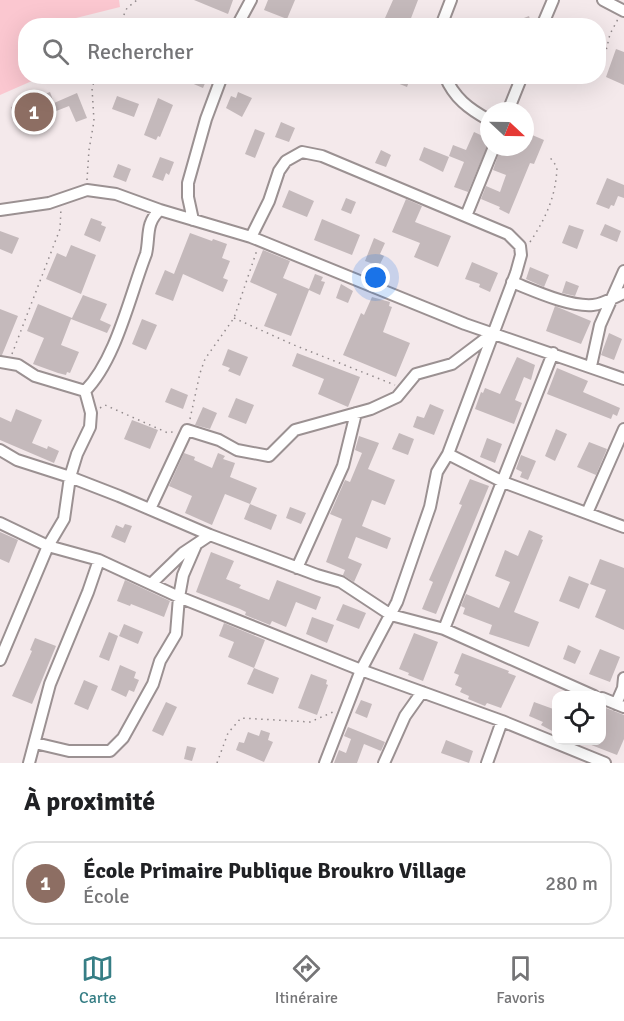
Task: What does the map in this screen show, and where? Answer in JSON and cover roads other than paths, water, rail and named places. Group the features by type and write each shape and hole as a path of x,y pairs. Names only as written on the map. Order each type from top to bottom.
{"street":[{"path":"241,18 251,0"},
{"path":"444,18 451,0"},
{"path":"545,18 553,0"},
{"path":"603,0 621,15"},
{"path":"193,220 188,197 188,183 206,119 219,84"},
{"path":"448,84 451,91 460,100 480,116"},
{"path":"512,102 519,84"},
{"path":"256,239 279,171 285,161 302,152 322,156 508,234 520,246 521,255 512,282 448,453 437,472 430,507 391,615 361,670 325,763"},
{"path":"466,216 490,156"},
{"path":"0,210 48,203 87,190 116,194 256,239 465,324 624,379"},
{"path":"85,391 98,377 110,356 146,254 149,223 160,210"},
{"path":"591,366 600,325 619,295 624,271"},
{"path":"512,282 579,304 595,305 619,295"},
{"path":"150,509 188,430 219,440 237,450 269,456 295,430 356,413 396,397 416,374 452,364 493,333"},
{"path":"444,629 553,353"},
{"path":"5,363 18,365 34,375 85,391"},
{"path":"0,660 48,546 64,519 70,477 77,454 90,427 91,412 85,391"},
{"path":"297,568 343,466 356,413"},
{"path":"587,513 624,429"},
{"path":"0,450 17,460 70,477 210,535 341,582 391,615 444,629 583,691"},
{"path":"448,453 503,482 624,527"},
{"path":"0,524 48,546 99,560 179,597 361,670 502,721 605,763"},
{"path":"152,583 183,554 210,535"},
{"path":"35,743 69,751 110,751 123,738 153,684 160,661 176,634 183,575 196,545"},
{"path":"29,763 50,684 99,560"},
{"path":"606,700 620,705 624,678"},
{"path":"384,763 405,716 422,692"},
{"path":"487,763 502,721"}],"place":[{"name":"École Primaire Publique Broukro Village","path":"34,112"}]}
